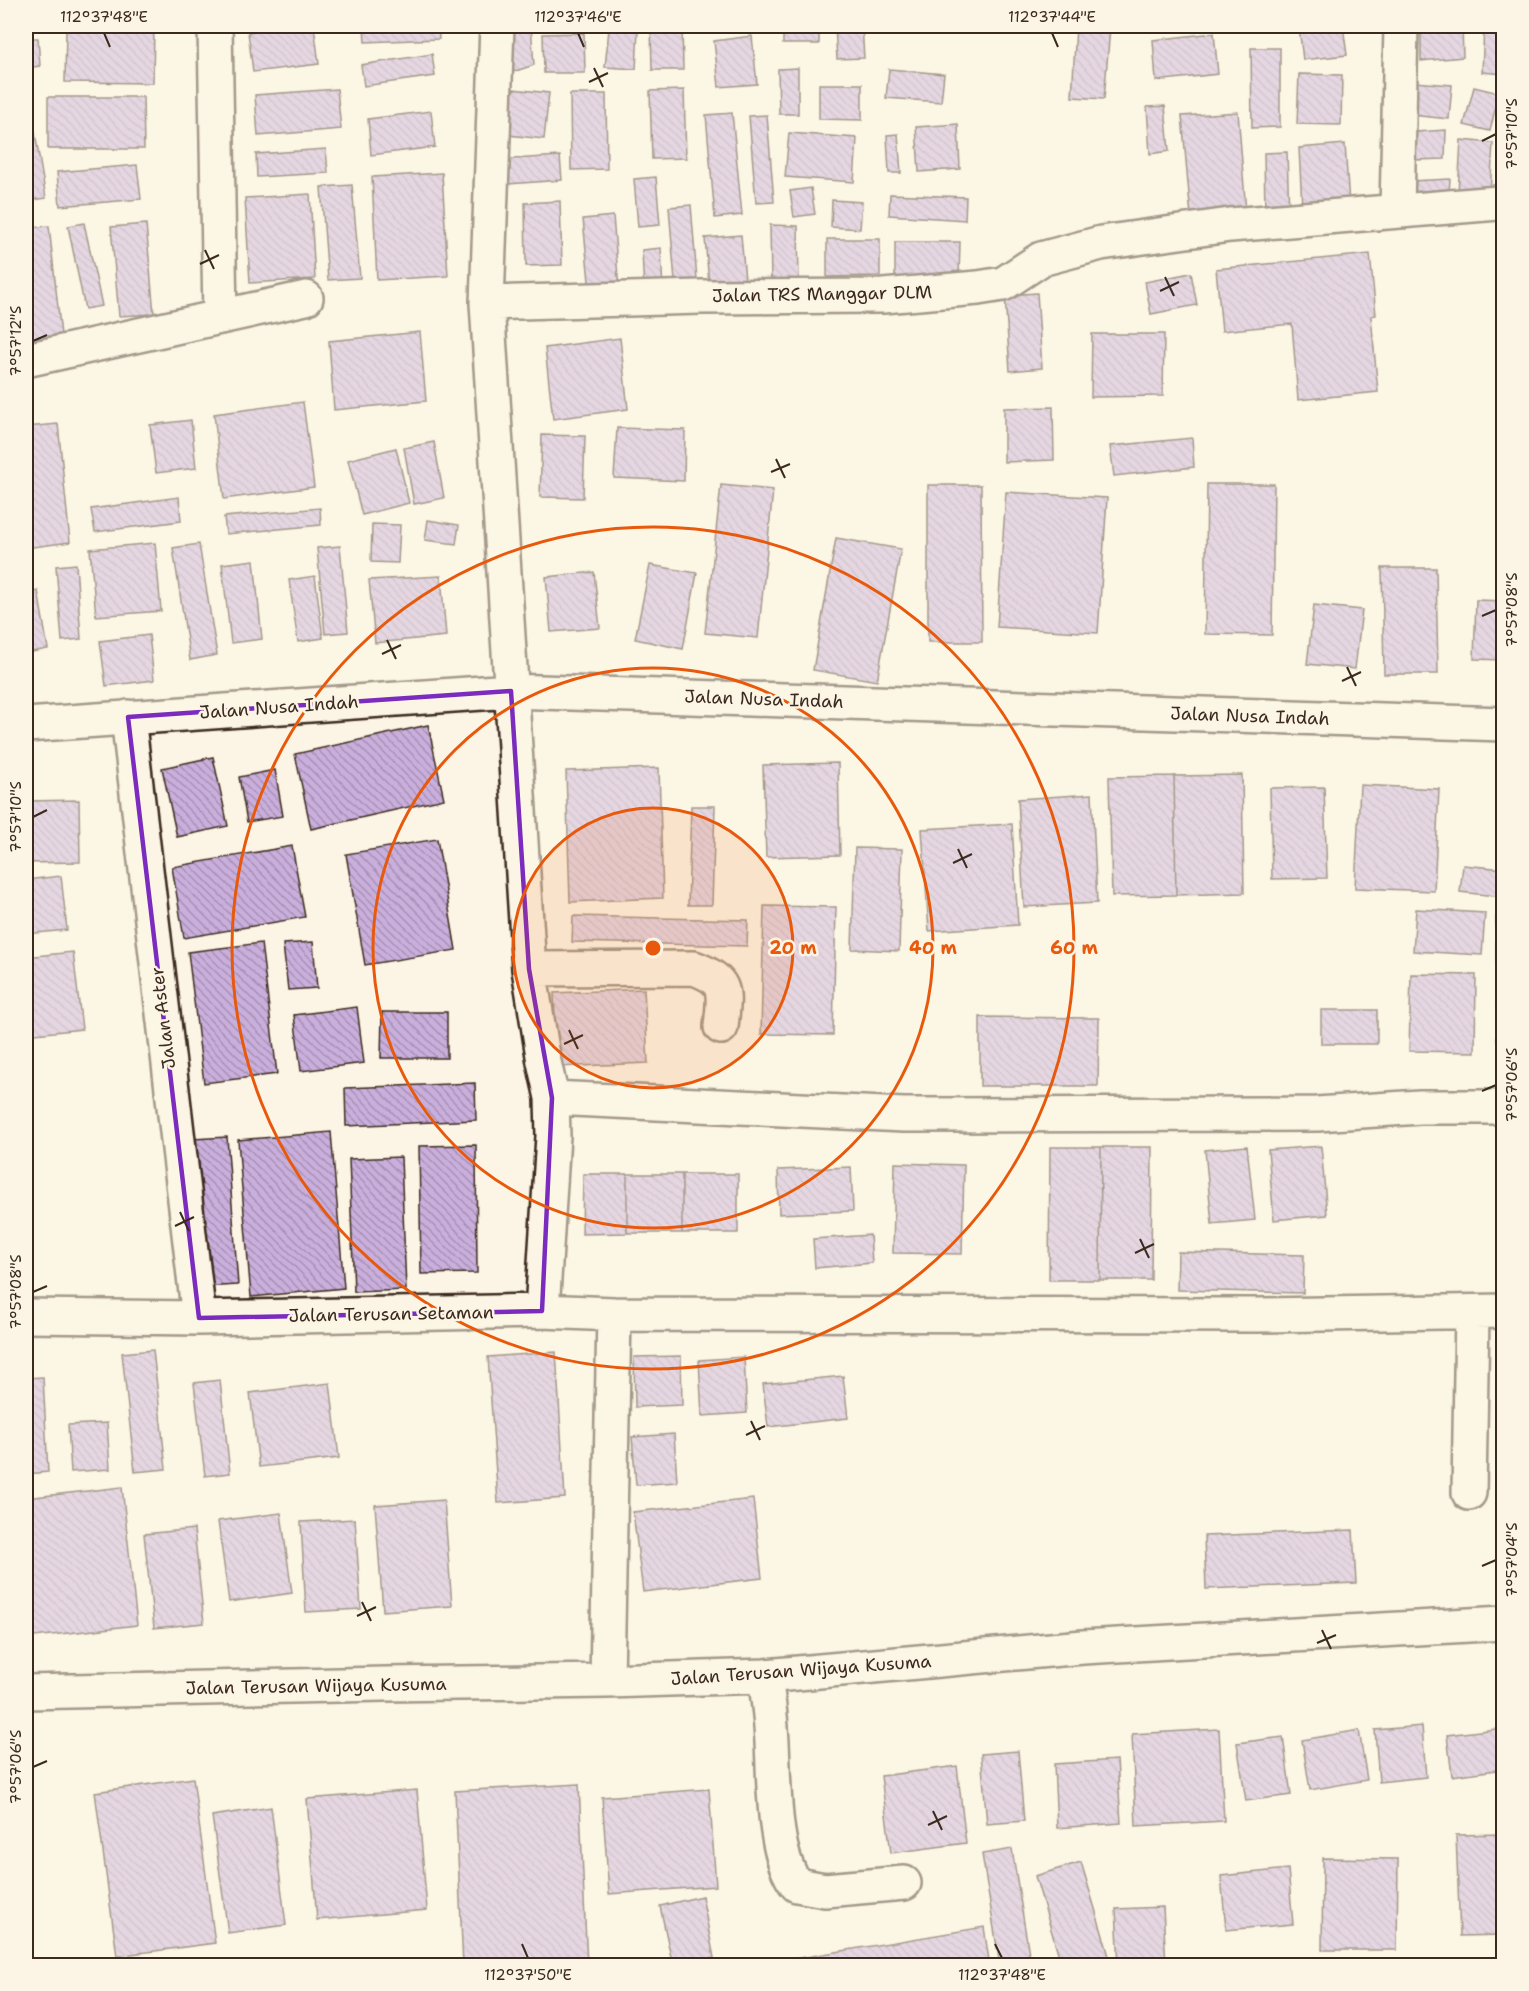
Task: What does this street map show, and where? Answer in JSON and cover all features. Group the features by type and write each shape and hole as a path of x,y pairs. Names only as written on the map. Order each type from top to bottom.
{"street":[{"path":"214,26 219,317"},
{"path":"497,26 487,303 530,969 544,1062 552,1098 554,1136 542,1311"},
{"path":"1397,210 1401,26"},
{"name":"Jalan TRS Manggar DLM","path":"487,303 701,297 883,296 978,288 1003,284 1041,258 1101,243 1230,225 1498,203"},
{"path":"26,360 306,298"},
{"name":"Jalan Nusa Indah","path":"26,725 512,691 1503,724"},
{"name":"Jalan Aster","path":"128,717 199,1318"},
{"path":"530,969 694,968 712,974 724,992 721,1027"},
{"path":"552,1098 904,1115 1317,1114 1420,1107 1503,1107"},
{"name":"Jalan Terusan Setaman","path":"26,1316 199,1318 542,1311 614,1314 1256,1315 1488,1312"},
{"path":"1469,1493 1488,1312"},
{"path":"607,1682 614,1314"},
{"name":"Jalan Terusan Wijaya Kusuma","path":"26,1692 373,1684 607,1682 765,1676 1083,1647 1503,1623"},
{"path":"765,1676 771,1725 778,1833 789,1876 797,1885 825,1890 904,1883"}],"highlighted area":[{"path":"511,691 529,969 552,1098 542,1311 199,1318 128,717"}],"building":[{"path":"66,26 154,26 153,83 65,82"},
{"path":"314,26 319,64 253,72 248,32"},
{"path":"364,26 438,26 439,39 365,42"},
{"path":"509,26 531,26 534,65 513,72"},
{"path":"651,26 682,26 683,70 652,70"},
{"path":"783,26 819,26 819,44 783,44"},
{"path":"835,26 862,26 864,58 837,59"},
{"path":"888,26 921,26 921,27 888,31"},
{"path":"1076,26 1110,28 1104,99 1072,97"},
{"path":"1343,26 1347,55 1303,60 1299,27"},
{"path":"1421,26 1462,26 1463,57 1421,61"},
{"path":"1484,26 1504,26 1504,74 1482,72"},
{"path":"609,29 638,30 636,69 605,67"},
{"path":"584,33 585,73 544,73 543,34"},
{"path":"1214,33 1218,74 1156,81 1153,40"},
{"path":"752,36 757,84 719,87 714,41"},
{"path":"26,38 38,38 40,66 26,68"},
{"path":"1251,48 1280,48 1280,127 1252,128"},
{"path":"432,54 435,76 364,86 361,65"},
{"path":"798,68 798,114 779,114 778,69"},
{"path":"889,69 944,74 941,102 886,98"},
{"path":"1299,74 1342,75 1341,125 1297,124"},
{"path":"1414,82 1452,85 1449,119 1411,115"},
{"path":"819,84 862,84 862,120 819,119"},
{"path":"1474,87 1499,93 1490,131 1464,125"},
{"path":"337,89 341,129 258,136 255,95"},
{"path":"513,89 549,93 544,139 508,135"},
{"path":"684,90 686,158 652,159 650,91"},
{"path":"570,94 606,94 607,169 571,170"},
{"path":"48,97 143,97 144,149 48,149"},
{"path":"1165,106 1169,151 1150,154 1147,107"},
{"path":"431,111 435,147 371,155 368,119"},
{"path":"1238,112 1246,212 1191,217 1182,116"},
{"path":"732,113 742,215 715,218 706,115"},
{"path":"32,115 46,198 26,201 26,116"},
{"path":"767,115 774,202 756,203 749,116"},
{"path":"958,124 960,169 919,172 916,127"},
{"path":"1446,130 1445,159 1415,160 1416,132"},
{"path":"789,133 857,138 854,182 785,177"},
{"path":"898,134 901,173 889,173 887,135"},
{"path":"1461,140 1493,143 1490,195 1458,193"},
{"path":"1345,144 1349,204 1302,207 1299,148"},
{"path":"326,149 328,173 257,177 256,154"},
{"path":"1287,152 1289,215 1265,215 1264,153"},
{"path":"560,156 562,180 496,185 495,160"},
{"path":"137,165 141,199 60,206 57,172"},
{"path":"442,173 448,276 377,280 372,177"},
{"path":"656,177 660,225 638,227 634,179"},
{"path":"1450,179 1448,205 1410,207 1411,181"},
{"path":"352,185 360,278 328,280 321,187"},
{"path":"811,188 815,214 794,217 790,191"},
{"path":"310,194 315,279 250,283 245,198"},
{"path":"890,194 966,197 965,220 889,215"},
{"path":"832,200 862,202 860,229 831,227"},
{"path":"560,201 562,265 526,266 525,203"},
{"path":"691,205 698,292 676,294 669,207"},
{"path":"613,216 619,289 590,292 583,219"},
{"path":"84,223 102,306 85,309 68,226"},
{"path":"146,224 154,314 119,316 111,227"},
{"path":"770,225 798,226 799,283 771,283"},
{"path":"49,226 61,335 27,339 26,228"},
{"path":"741,235 746,291 710,295 705,238"},
{"path":"827,239 880,239 880,276 827,277"},
{"path":"895,242 960,242 959,278 895,277"},
{"path":"661,248 663,292 644,294 642,250"},
{"path":"1370,254 1376,315 1371,316 1378,392 1298,400 1292,324 1222,331 1216,269"},
{"path":"1191,273 1197,305 1151,314 1145,282"},
{"path":"1037,293 1042,368 1010,371 1005,295"},
{"path":"420,332 426,401 334,410 329,341"},
{"path":"1092,334 1164,334 1163,396 1091,397"},
{"path":"620,338 628,409 553,419 545,348"},
{"path":"303,402 314,487 224,499 214,414"},
{"path":"1053,407 1054,460 1004,462 1004,408"},
{"path":"191,420 196,468 156,473 150,425"},
{"path":"58,424 70,542 26,548 26,427"},
{"path":"617,428 685,430 684,481 614,478"},
{"path":"542,435 585,436 583,498 540,497"},
{"path":"1192,438 1194,467 1114,476 1110,446"},
{"path":"434,442 444,498 414,504 404,448"},
{"path":"396,448 409,503 362,515 348,460"},
{"path":"1207,484 1274,484 1272,635 1205,634"},
{"path":"721,485 773,490 758,638 705,633"},
{"path":"928,485 981,485 982,642 928,642"},
{"path":"1006,492 1107,498 1098,633 997,627"},
{"path":"179,497 181,521 95,532 91,509"},
{"path":"320,508 321,525 226,534 224,517"},
{"path":"428,520 459,525 456,544 425,540"},
{"path":"372,524 400,525 398,563 371,562"},
{"path":"836,538 901,549 877,681 813,670"},
{"path":"155,543 161,611 96,616 90,549"},
{"path":"199,544 217,655 190,660 173,548"},
{"path":"340,546 348,632 325,634 317,548"},
{"path":"254,560 262,639 231,643 222,564"},
{"path":"76,564 81,639 62,641 56,566"},
{"path":"650,565 697,573 683,649 635,639"},
{"path":"1382,568 1436,568 1438,674 1384,674"},
{"path":"594,572 600,628 551,632 546,577"},
{"path":"315,576 323,638 298,642 289,580"},
{"path":"441,576 446,636 375,643 369,580"},
{"path":"38,591 48,649 26,653 26,593"},
{"path":"1476,600 1504,601 1504,660 1474,659"},
{"path":"1314,605 1362,610 1355,669 1307,664"},
{"path":"149,635 154,680 106,686 100,641"},
{"path":"428,725 444,799 311,829 295,754"},
{"path":"213,757 228,826 177,837 162,768"},
{"path":"838,763 840,855 766,857 763,765"},
{"path":"659,768 663,898 570,902 566,771"},
{"path":"275,770 283,816 247,822 239,777"},
{"path":"1242,775 1244,893 1176,895 1174,776"},
{"path":"1174,776 1176,895 1112,896 1109,777"},
{"path":"1360,785 1439,789 1434,891 1355,888"},
{"path":"1324,787 1327,878 1272,879 1270,788"},
{"path":"1092,794 1097,903 1024,907 1018,799"},
{"path":"79,800 80,862 26,863 26,801"},
{"path":"691,806 715,806 712,905 688,905"},
{"path":"1012,824 1018,925 929,931 922,829"},
{"path":"437,839 456,950 365,965 346,854"},
{"path":"292,846 305,917 184,938 172,867"},
{"path":"855,848 902,849 899,951 852,949"},
{"path":"1463,865 1504,869 1504,897 1460,892"},
{"path":"61,876 67,930 26,934 26,880"},
{"path":"764,906 836,907 833,1035 761,1034"},
{"path":"1416,909 1485,913 1482,955 1413,951"},
{"path":"573,916 748,920 747,946 572,942"},
{"path":"1496,917 1504,917 1504,1041 1497,1041"},
{"path":"313,942 317,988 288,990 283,944"},
{"path":"261,943 277,1074 204,1083 188,952"},
{"path":"73,952 82,1029 26,1035 26,957"},
{"path":"1411,974 1476,975 1475,1052 1409,1051"},
{"path":"644,989 648,1063 557,1067 554,993"},
{"path":"357,1007 364,1063 301,1071 294,1015"},
{"path":"1321,1010 1377,1010 1377,1044 1321,1044"},
{"path":"382,1012 447,1012 447,1058 381,1058"},
{"path":"980,1017 1099,1018 1098,1086 980,1086"},
{"path":"475,1083 476,1120 346,1126 345,1088"},
{"path":"331,1132 344,1288 251,1297 238,1140"},
{"path":"227,1137 238,1285 203,1287 193,1139"},
{"path":"476,1145 477,1273 421,1274 419,1146"},
{"path":"1247,1146 1255,1220 1212,1224 1205,1150"},
{"path":"1321,1146 1327,1215 1274,1220 1268,1150"},
{"path":"1050,1147 1101,1147 1100,1280 1049,1280"},
{"path":"1101,1147 1152,1147 1151,1280 1100,1280"},
{"path":"401,1157 406,1290 354,1292 349,1159"},
{"path":"895,1163 964,1165 962,1254 893,1253"},
{"path":"851,1167 853,1211 779,1214 778,1170"},
{"path":"583,1174 627,1174 627,1233 582,1234"},
{"path":"627,1174 682,1174 682,1233 627,1233"},
{"path":"682,1174 738,1174 738,1233 682,1233"},
{"path":"870,1235 872,1263 815,1268 813,1239"},
{"path":"1178,1252 1304,1255 1303,1293 1177,1290"},
{"path":"153,1350 166,1469 135,1472 122,1353"},
{"path":"556,1352 565,1498 498,1503 488,1357"},
{"path":"681,1356 682,1405 635,1407 634,1357"},
{"path":"744,1357 747,1413 702,1416 699,1360"},
{"path":"843,1376 848,1418 768,1427 763,1384"},
{"path":"43,1377 48,1472 26,1474 26,1378"},
{"path":"220,1380 230,1473 205,1476 194,1383"},
{"path":"330,1383 339,1458 259,1467 250,1393"},
{"path":"107,1423 110,1469 71,1472 68,1425"},
{"path":"674,1434 677,1482 636,1485 632,1437"},
{"path":"122,1487 137,1625 26,1638 26,1498"},
{"path":"753,1499 762,1578 643,1592 633,1512"},
{"path":"444,1500 452,1606 383,1611 375,1505"},
{"path":"281,1513 292,1593 229,1602 218,1521"},
{"path":"355,1519 361,1609 306,1612 301,1522"},
{"path":"194,1529 204,1623 154,1628 144,1534"},
{"path":"1353,1530 1356,1583 1206,1589 1204,1536"},
{"path":"1422,1726 1426,1777 1379,1782 1375,1730"},
{"path":"1504,1728 1504,1769 1452,1776 1447,1735"},
{"path":"1219,1729 1224,1821 1136,1826 1132,1734"},
{"path":"1359,1730 1367,1780 1310,1790 1302,1740"},
{"path":"1283,1737 1291,1795 1246,1801 1237,1743"},
{"path":"1018,1751 1024,1821 987,1824 981,1754"},
{"path":"1117,1760 1121,1823 1057,1828 1054,1764"},
{"path":"957,1766 966,1843 891,1853 881,1776"},
{"path":"193,1778 215,1943 117,1956 95,1792"},
{"path":"579,1784 587,1966 463,1966 455,1791"},
{"path":"709,1789 716,1886 609,1894 602,1797"},
{"path":"417,1790 427,1910 317,1920 307,1799"},
{"path":"271,1807 286,1925 228,1933 212,1816"},
{"path":"1504,1834 1504,1935 1460,1936 1456,1835"},
{"path":"1012,1849 1031,1966 1000,1966 982,1854"},
{"path":"1323,1858 1398,1859 1397,1950 1322,1950"},
{"path":"1081,1862 1112,1966 1062,1966 1035,1876"},
{"path":"1288,1869 1293,1924 1226,1930 1221,1876"},
{"path":"702,1896 714,1958 673,1966 660,1906"},
{"path":"1163,1907 1166,1966 1119,1966 1116,1909"},
{"path":"984,1927 989,1961 960,1966 752,1966"},
{"path":"1348,1963 1349,1966 1306,1966"}]}
